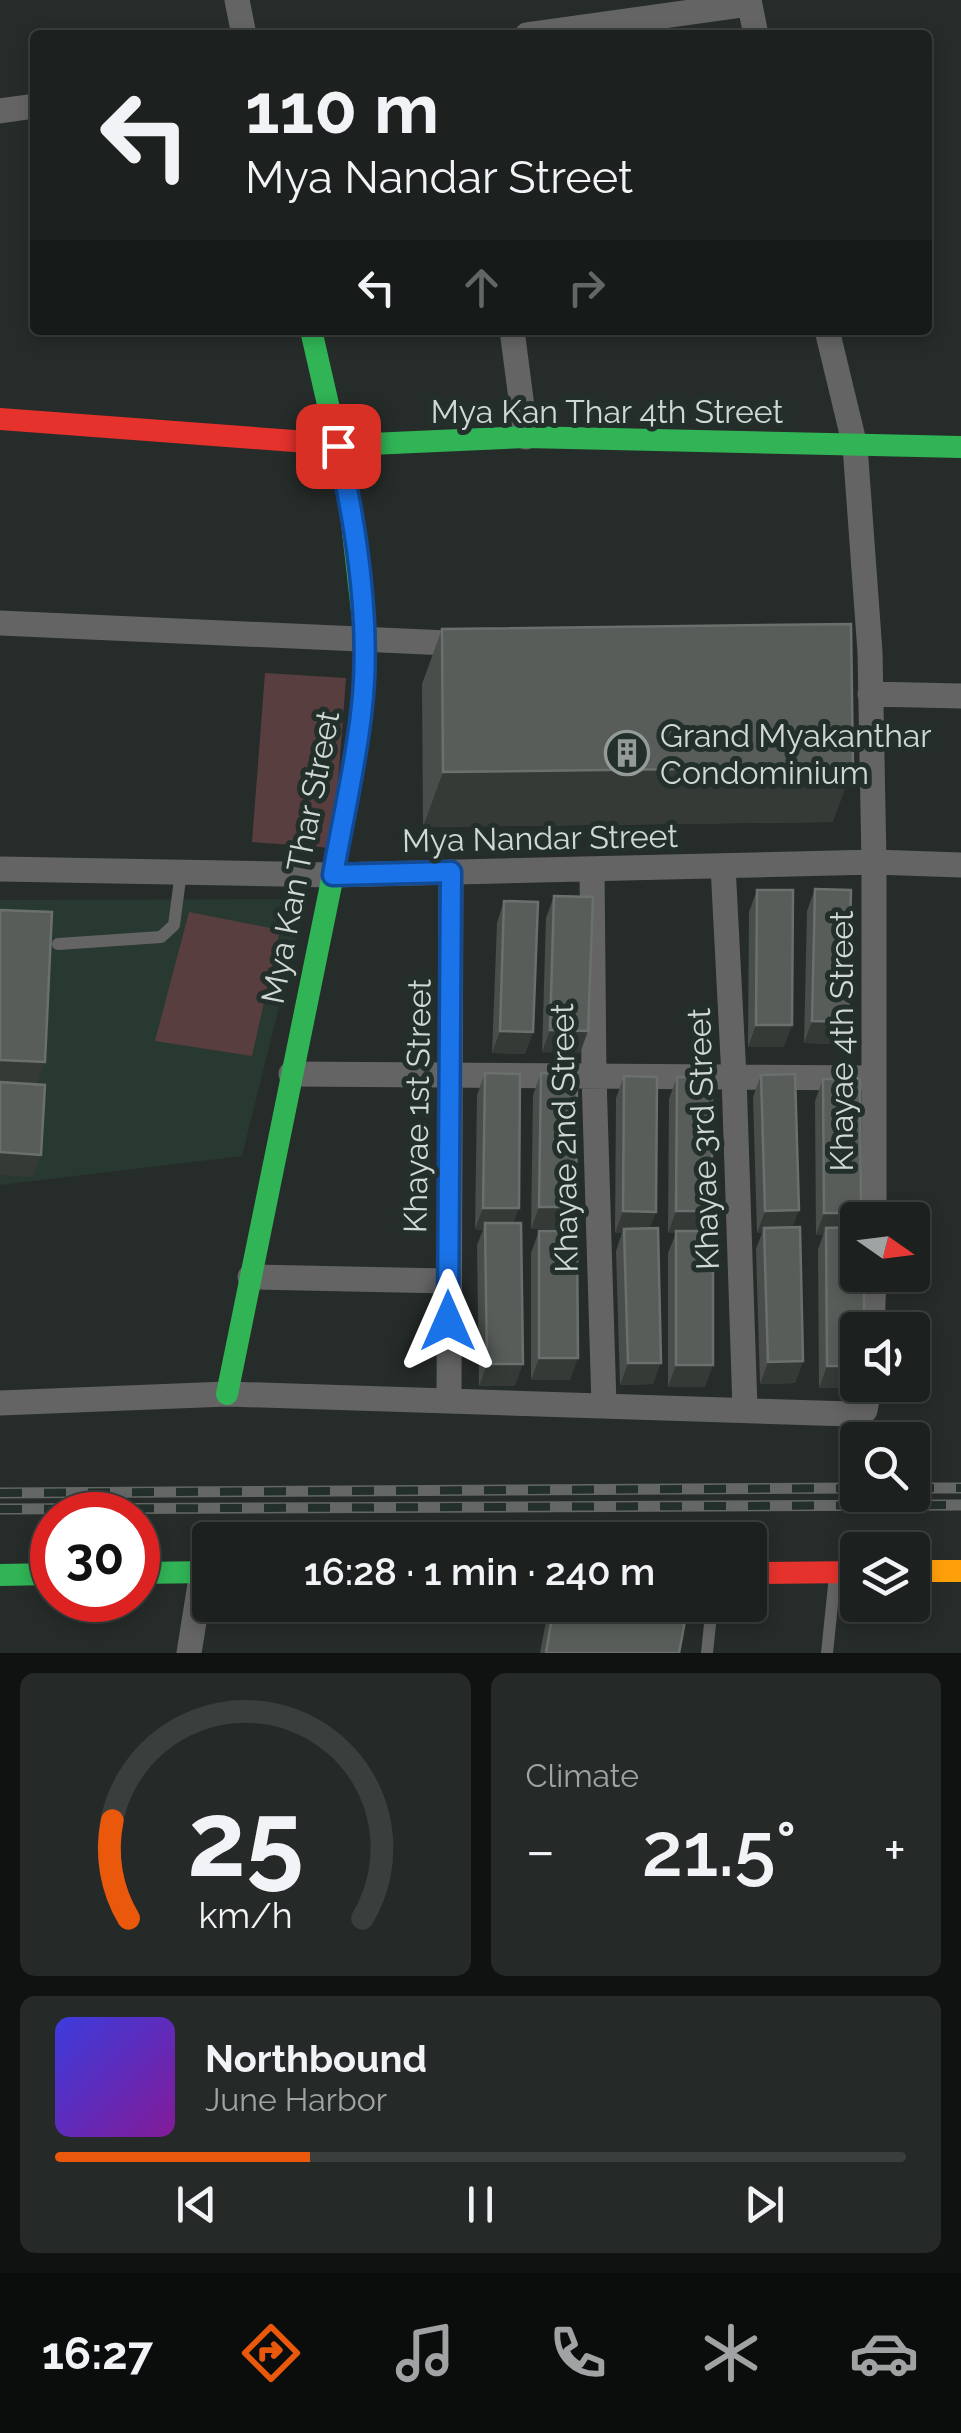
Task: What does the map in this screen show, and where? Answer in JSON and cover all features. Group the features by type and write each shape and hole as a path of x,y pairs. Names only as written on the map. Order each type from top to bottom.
{"street":[{"path":"237,0 243,30"},
{"path":"560,30 748,2 755,30"},
{"path":"0,110 30,107"},
{"name":"Mya Kan Thar Street","path":"227,1394 333,875 362,713 365,638 349,496 312,335"},
{"path":"513,335 526,437"},
{"name":"Khayae 4th Street","path":"828,335 855,446 860,652 870,694 874,1202"},
{"name":"Mya Kan Thar 4th Street","path":"0,419 338,446 526,437 961,447"},
{"path":"0,623 502,646"},
{"path":"870,694 961,696"},
{"name":"Mya Nandar Street","path":"0,869 333,875 874,862 961,865"},
{"name":"Khayae 3rd Street","path":"723,866 745,1409"},
{"name":"Khayae 2nd Street","path":"592,869 604,1405"},
{"name":"Khayae 1st Street","path":"449,1400 451,872"},
{"path":"291,1074 873,1078"},
{"path":"250,1277 448,1281"},
{"path":"0,1402 227,1394 850,1414 865,1410 867,1402"},
{"path":"930,1571 961,1570"},
{"path":"160,1573 192,1572"},
{"path":"767,1573 840,1573"},
{"path":"0,1575 30,1574"},
{"path":"189,1653 196,1622"}],"lane":[{"path":"58,944 161,937 174,925 180,872"},
{"path":"827,1653 840,1598"},
{"path":"707,1653 710,1622"}],"shaded area":[{"path":"265,673 346,678 333,848 252,842"},
{"path":"306,899 242,1156 0,1185 0,900"},
{"path":"189,912 280,930 252,1056 155,1041"}],"building":[{"path":"851,624 853,767 443,772 442,629"},
{"path":"815,889 851,890 848,1022 812,1021"},
{"path":"757,890 793,890 792,1025 756,1025"},
{"path":"554,896 593,897 588,1031 550,1030"},
{"path":"504,901 538,902 533,1032 500,1031"},
{"path":"0,910 52,912 45,1062 0,1060"},
{"path":"485,1073 520,1074 519,1208 483,1208"},
{"path":"541,1073 577,1073 576,1207 539,1207"},
{"path":"795,1074 799,1210 765,1211 761,1075"},
{"path":"624,1076 657,1077 656,1212 623,1211"},
{"path":"677,1077 712,1077 712,1211 676,1211"},
{"path":"823,1079 860,1079 861,1202 840,1202 840,1213 824,1213"},
{"path":"0,1082 45,1085 41,1155 0,1152"},
{"path":"485,1223 521,1223 523,1364 487,1364"},
{"path":"800,1227 803,1361 768,1362 764,1228"},
{"path":"658,1228 661,1363 628,1363 624,1229"},
{"path":"826,1228 840,1228 840,1292 864,1292 864,1312 840,1312 840,1366 827,1366"},
{"path":"539,1231 577,1231 578,1358 539,1358"},
{"path":"676,1231 713,1231 713,1365 676,1365"},
{"path":"551,1622 685,1622 679,1653 546,1653"}],"railway":[{"path":"0,1493 840,1488"},
{"path":"930,1488 961,1488"},
{"path":"0,1509 961,1505"}],"traffic: fast":[{"path":"227,1394 333,875 362,713 365,638 349,496 312,335"},
{"path":"348,445 526,437 961,447"},
{"path":"160,1573 192,1572"},
{"path":"0,1575 30,1574"}],"traffic: slow":[{"path":"930,1571 961,1571"}],"traffic: jam":[{"path":"0,419 348,445"},
{"path":"767,1573 840,1572"}],"place":[{"name":"Grand Myakanthar Condominium","path":"627,753"}],"route":[{"path":"338,446 349,496 365,638 362,713 333,875 451,872 448,1321"}]}
